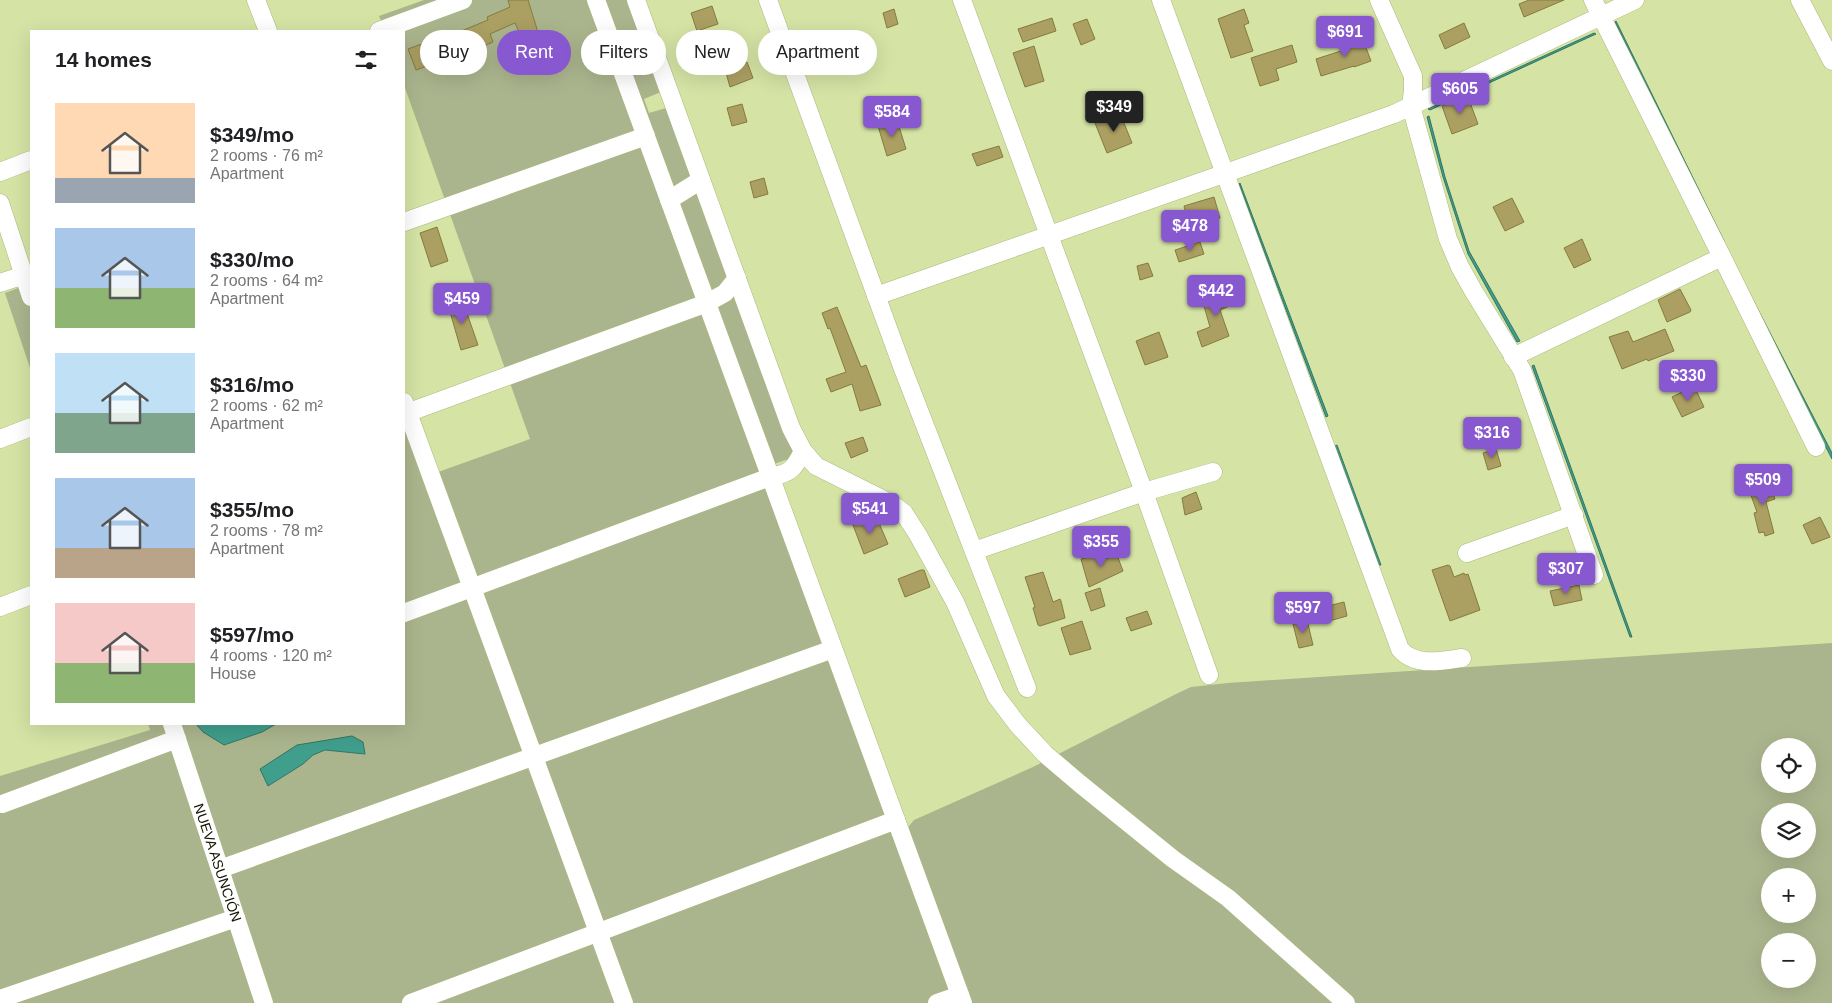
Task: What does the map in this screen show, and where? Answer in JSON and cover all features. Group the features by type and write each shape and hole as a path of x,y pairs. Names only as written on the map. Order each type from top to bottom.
{"street":[{"path":"256,0 268,30"},
{"path":"382,30 463,0"},
{"path":"596,0 962,999 937,1003"},
{"path":"636,0 792,428 803,451 816,466 892,504 904,513 955,602 996,696 1018,725 1046,754 1158,847 1228,898 1346,1003"},
{"path":"768,0 876,296 1027,688"},
{"path":"962,0 1144,492 1209,675"},
{"path":"1161,0 1400,649 1405,655 1412,658 1435,662 1462,658"},
{"path":"1379,0 1413,76 1411,106 1448,239 1460,267 1522,370 1594,575"},
{"path":"1592,0 1816,447"},
{"path":"876,296 1394,114 1636,0"},
{"path":"1800,0 1832,61"},
{"path":"405,222 646,136"},
{"path":"0,172 30,160"},
{"path":"669,200 701,180"},
{"path":"0,203 30,294"},
{"path":"1513,357 1722,257"},
{"path":"0,283 24,275"},
{"path":"624,1003 472,587 405,410 706,303 725,293 737,278"},
{"path":"0,439 30,427"},
{"path":"405,612 770,477 785,474 795,468 803,451"},
{"path":"974,551 1144,492 1213,472"},
{"path":"1467,553 1574,514"},
{"path":"0,607 30,595"},
{"path":"220,869 833,649"},
{"path":"2,804 175,731"},
{"name":"NUEVA ASUNCIÓN","path":"175,731 264,1003"},
{"path":"411,1003 896,820"},
{"path":"0,999 236,918"}],"green space":[{"path":"424,0 630,0 640,30 581,30 581,75 655,75 661,92 644,99 649,113 666,108 797,456 774,464 965,1003 0,1003 0,776 150,730 148,725 405,725 405,410 427,476 530,439 405,88 405,30 385,30 379,16"},
{"path":"30,283 30,368 5,293"},
{"path":"1832,643 1832,1003 967,1003 909,834 909,826 914,820 1033,767 1191,687"}],"water":[{"path":"1615,22 1724,241 1722,243"},
{"path":"1594,33 1596,34 1430,110 1428,109"},
{"path":"1429,116 1445,177 1469,251 1520,341 1517,342 1468,254 1443,177 1427,117"},
{"path":"1239,184 1328,416 1326,417"},
{"path":"1732,265 1735,265 1832,453 1832,459"},
{"path":"1534,365 1632,637 1630,637 1532,366"},
{"path":"1337,445 1381,565 1379,565 1335,446"},
{"path":"197,725 274,725 262,732 224,745 203,732"},
{"path":"352,736 363,742 365,754 325,750 313,755 303,764 268,786 260,769 297,745"}],"building":[{"path":"508,0 528,0 537,30 518,30 515,23 490,34 493,42 487,45 487,30 464,30 488,20 487,17 510,7"},
{"path":"1529,0 1564,0 1524,17 1519,4"},
{"path":"712,6 718,24 697,30 691,13"},
{"path":"894,9 898,24 887,28 883,13"},
{"path":"1244,9 1249,23 1244,25 1253,51 1231,58 1218,19"},
{"path":"1052,18 1056,31 1023,42 1018,29"},
{"path":"1087,19 1095,39 1081,45 1073,24"},
{"path":"1464,23 1470,37 1445,49 1439,35"},
{"path":"1362,37 1371,61 1321,76 1316,59 1347,49 1345,43"},
{"path":"420,45 420,69 416,70 408,49"},
{"path":"1292,45 1297,62 1276,69 1279,80 1260,86 1251,58"},
{"path":"1034,46 1044,81 1025,87 1013,53"},
{"path":"748,65 753,78 730,87 727,75 748,75"},
{"path":"1468,97 1478,124 1452,134 1442,106"},
{"path":"742,104 747,122 732,126 727,108"},
{"path":"1120,113 1132,143 1107,153 1095,123"},
{"path":"897,120 906,149 887,156 878,126"},
{"path":"999,146 1003,157 977,166 972,154"},
{"path":"764,178 768,194 754,198 750,182"},
{"path":"1214,197 1220,218 1189,226 1184,206"},
{"path":"1512,198 1524,222 1505,231 1493,207"},
{"path":"437,227 448,261 431,267 420,233"},
{"path":"1582,239 1591,260 1574,268 1564,248"},
{"path":"1200,242 1204,254 1179,262 1175,250"},
{"path":"1148,263 1153,276 1140,280 1137,266"},
{"path":"1231,288 1237,303 1220,310 1229,336 1202,347 1197,332 1210,327 1202,299"},
{"path":"1680,289 1691,310 1667,322 1658,300"},
{"path":"462,299 478,345 461,350 448,305"},
{"path":"837,307 861,367 866,365 881,405 860,411 852,384 831,392 826,379 846,372 830,328 828,329 822,313"},
{"path":"1665,329 1674,351 1622,369 1609,337 1628,331 1633,342"},
{"path":"1159,332 1168,357 1145,365 1136,341"},
{"path":"1694,386 1704,407 1682,417 1672,397"},
{"path":"863,437 868,451 851,458 845,443"},
{"path":"1496,449 1501,466 1488,470 1483,453"},
{"path":"1768,480 1775,499 1766,502 1774,533 1765,536 1764,532 1759,533 1754,513 1757,512 1748,487"},
{"path":"1196,492 1202,509 1185,515 1182,498"},
{"path":"876,516 888,544 864,554 853,525"},
{"path":"1820,517 1830,537 1812,544 1803,525"},
{"path":"1101,554 1102,560 1117,555 1123,571 1089,587 1081,559"},
{"path":"1448,565 1454,577 1464,573 1465,575 1468,574 1480,610 1450,621 1432,570"},
{"path":"924,570 930,587 905,597 898,579"},
{"path":"1043,572 1053,602 1060,599 1065,618 1040,626 1038,625 1033,608 1035,607 1025,577"},
{"path":"1579,585 1582,600 1554,606 1550,591"},
{"path":"1100,588 1105,606 1091,611 1085,593"},
{"path":"1344,602 1347,616 1322,623 1320,608"},
{"path":"1147,611 1152,624 1131,631 1126,618"},
{"path":"1307,620 1313,645 1299,648 1293,624"},
{"path":"1082,621 1091,649 1070,655 1061,628"}]}
